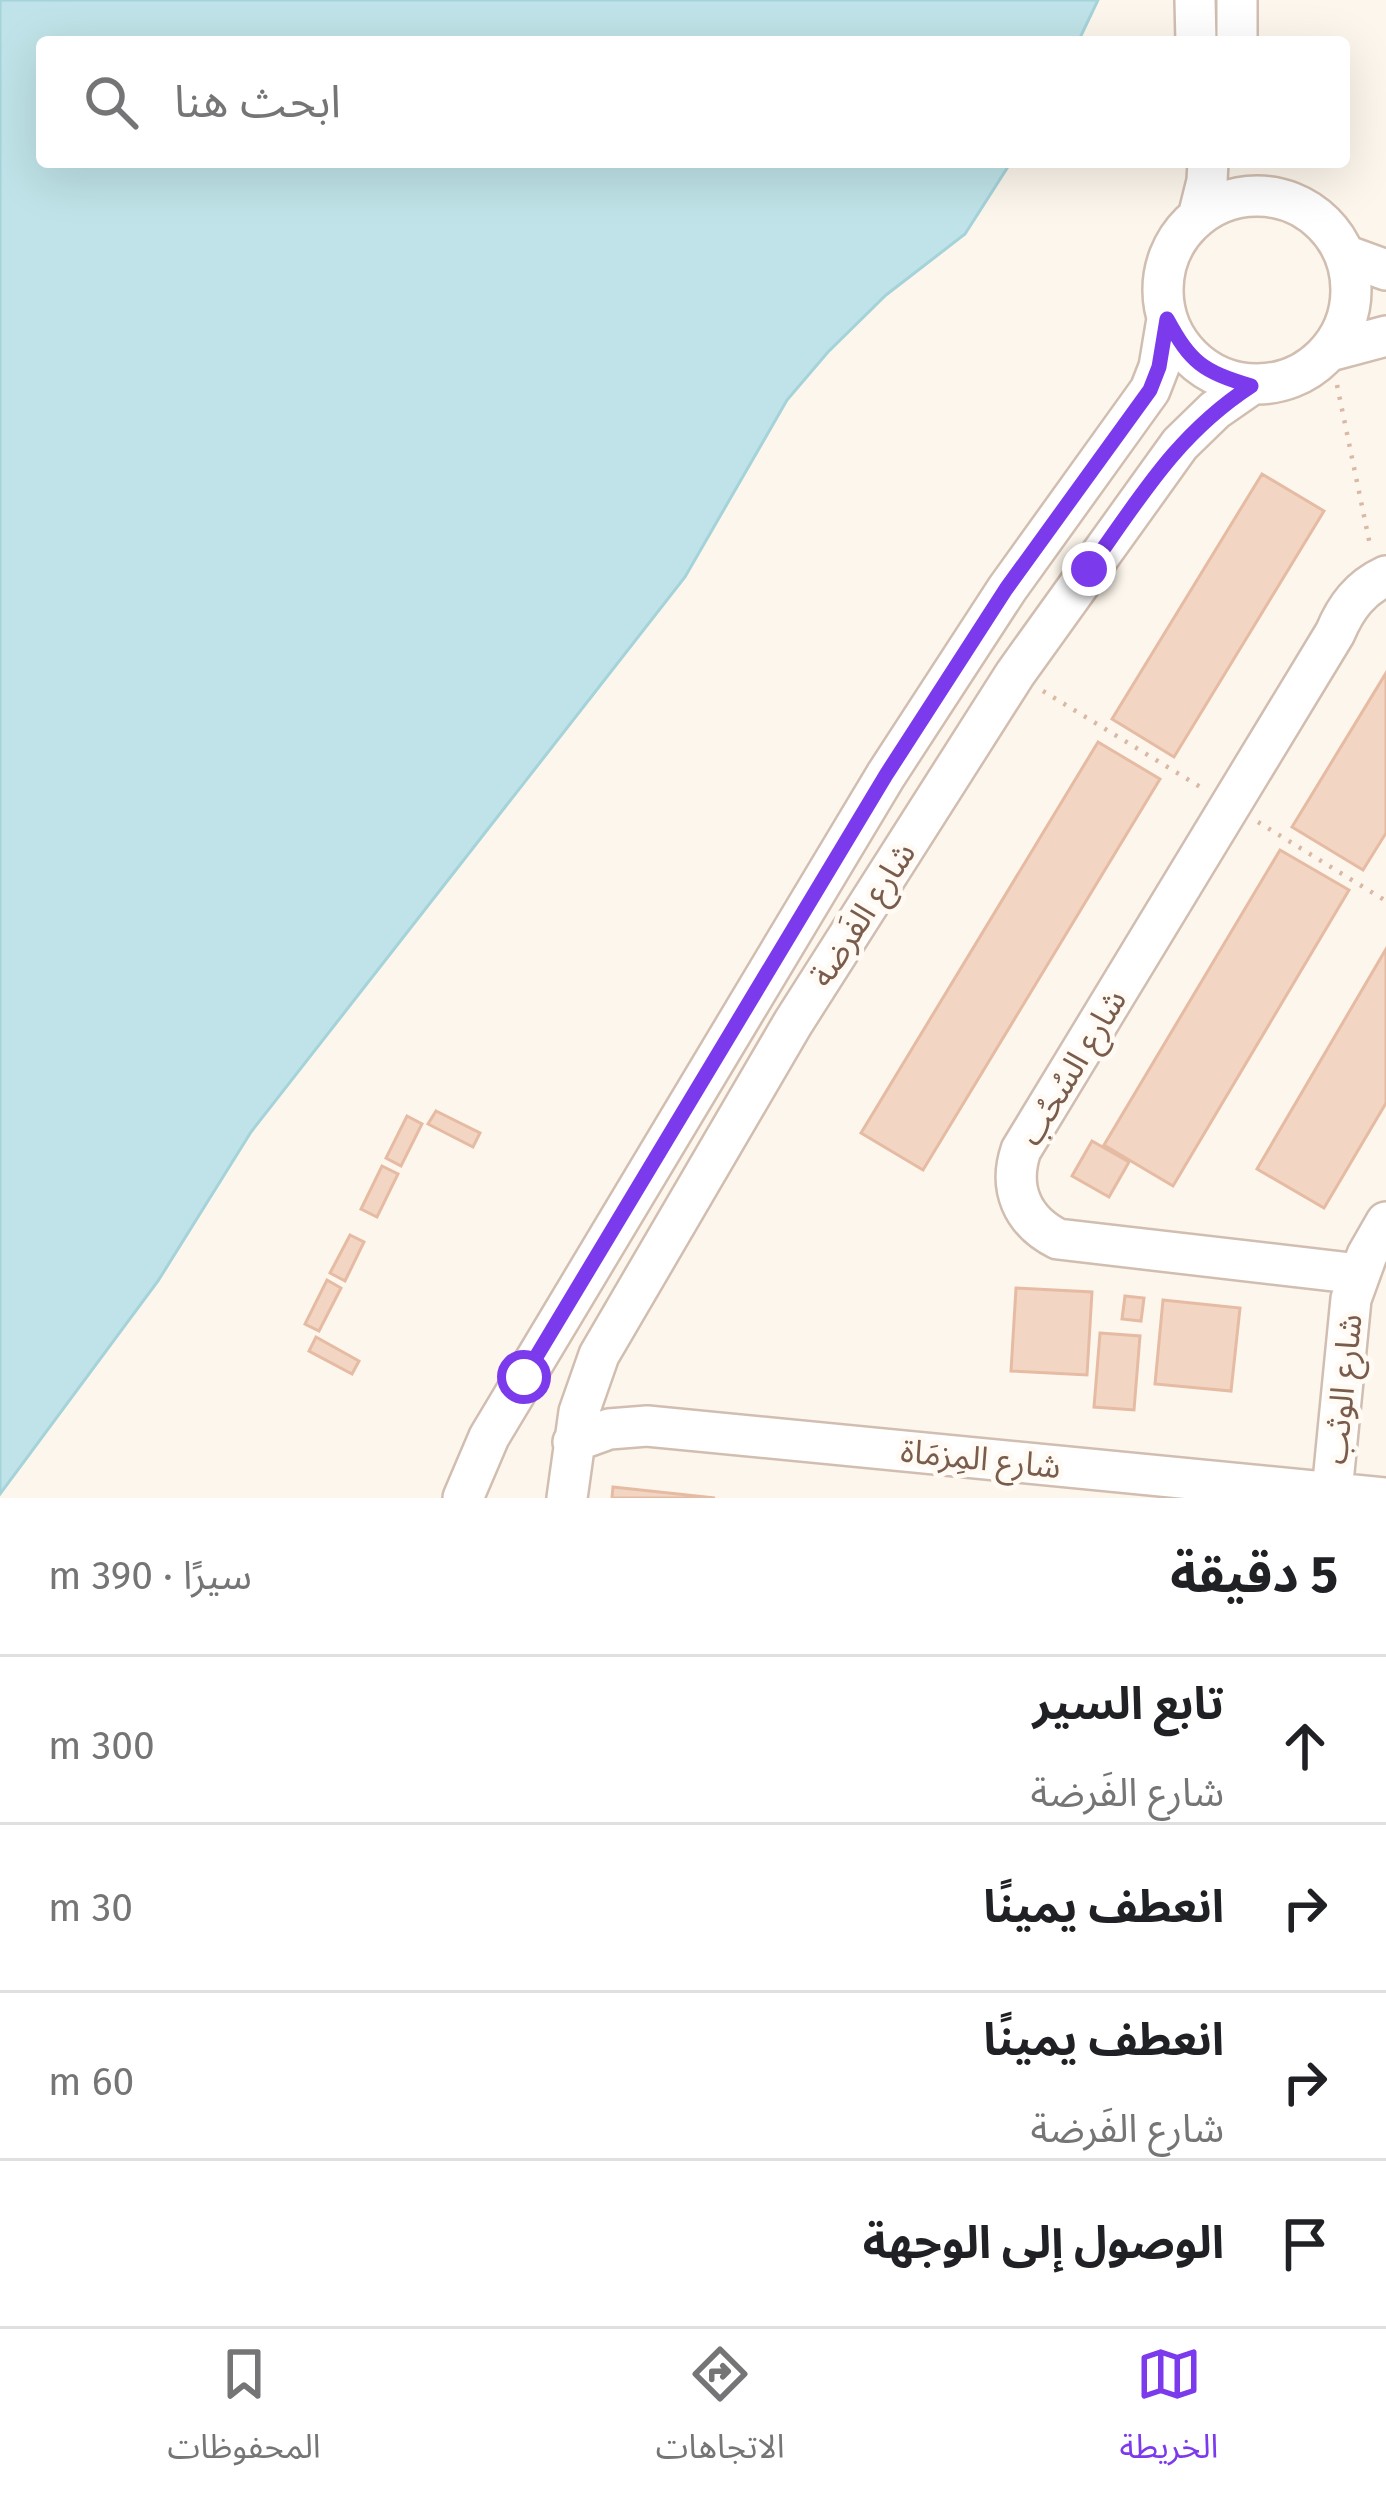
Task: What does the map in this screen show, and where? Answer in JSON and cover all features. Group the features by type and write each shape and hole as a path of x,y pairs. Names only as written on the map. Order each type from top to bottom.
{"street":[{"path":"1195,0 1196,36"},
{"path":"1237,36 1238,0"},
{"path":"1198,217 1208,168"},
{"path":"1267,179 1328,228 1345,255 1352,288 1347,321 1330,351 1294,376 1251,386 1214,375 1185,352 1167,319 1162,281 1174,246 1198,217 1220,203 1246,196 1267,179"},
{"path":"1345,255 1386,270"},
{"name":"شارع الفَرضة","path":"463,1498 489,1437 886,775 1006,589 1150,390 1167,319"},
{"path":"1330,351 1386,336"},
{"name":"شارع الفَرضة","path":"567,1498 573,1442 599,1355 793,1023 1015,674 1172,454 1215,410 1251,386"},
{"name":"شارع السُحُب","path":"1359,1274 1058,1239 1027,1216 1015,1177 1022,1150 1344,611 1359,593 1383,584"},
{"name":"شارع الوثب","path":"1332,1492 1347,1327 1359,1274 1386,1222"},
{"path":"599,1355 611,1388 647,1426"},
{"name":"شارع المِزمَاة","path":"573,1442 609,1430 647,1426 1386,1498"}],"path":[{"path":"1330,351 1383,584"}],"water":[{"path":"0,0 1098,0 1081,36 36,36 36,168 1007,168 965,234 886,295 787,400 685,577 251,1132 158,1281 0,1494"}],"building":[{"path":"1262,474 1324,511 1174,757 1112,719"},
{"path":"1386,673 1386,833 1363,870 1292,827"},
{"path":"1098,742 1160,779 923,1170 861,1133"},
{"path":"1280,850 1349,890 1173,1186 1104,1145"},
{"path":"1386,949 1386,1103 1324,1208 1257,1169"},
{"path":"436,1111 480,1133 473,1147 428,1124"},
{"path":"407,1116 422,1124 401,1166 386,1158"},
{"path":"1092,1141 1129,1162 1109,1197 1072,1176"},
{"path":"382,1166 398,1174 377,1217 361,1209"},
{"path":"350,1235 364,1242 345,1281 330,1273"},
{"path":"327,1280 341,1288 319,1331 305,1324"},
{"path":"1016,1288 1092,1292 1087,1375 1011,1371"},
{"path":"1125,1296 1144,1298 1141,1321 1122,1319"},
{"path":"1163,1300 1240,1308 1231,1391 1155,1384"},
{"path":"1100,1333 1140,1336 1134,1410 1094,1407"},
{"path":"316,1337 359,1361 352,1374 309,1351"},
{"path":"613,1487 715,1498 612,1498"}],"route":[{"path":"524,1377 945,681 1150,390 1165,343 1167,319 1185,352 1214,375 1251,386 1215,410 1180,444 1089,569"}]}
